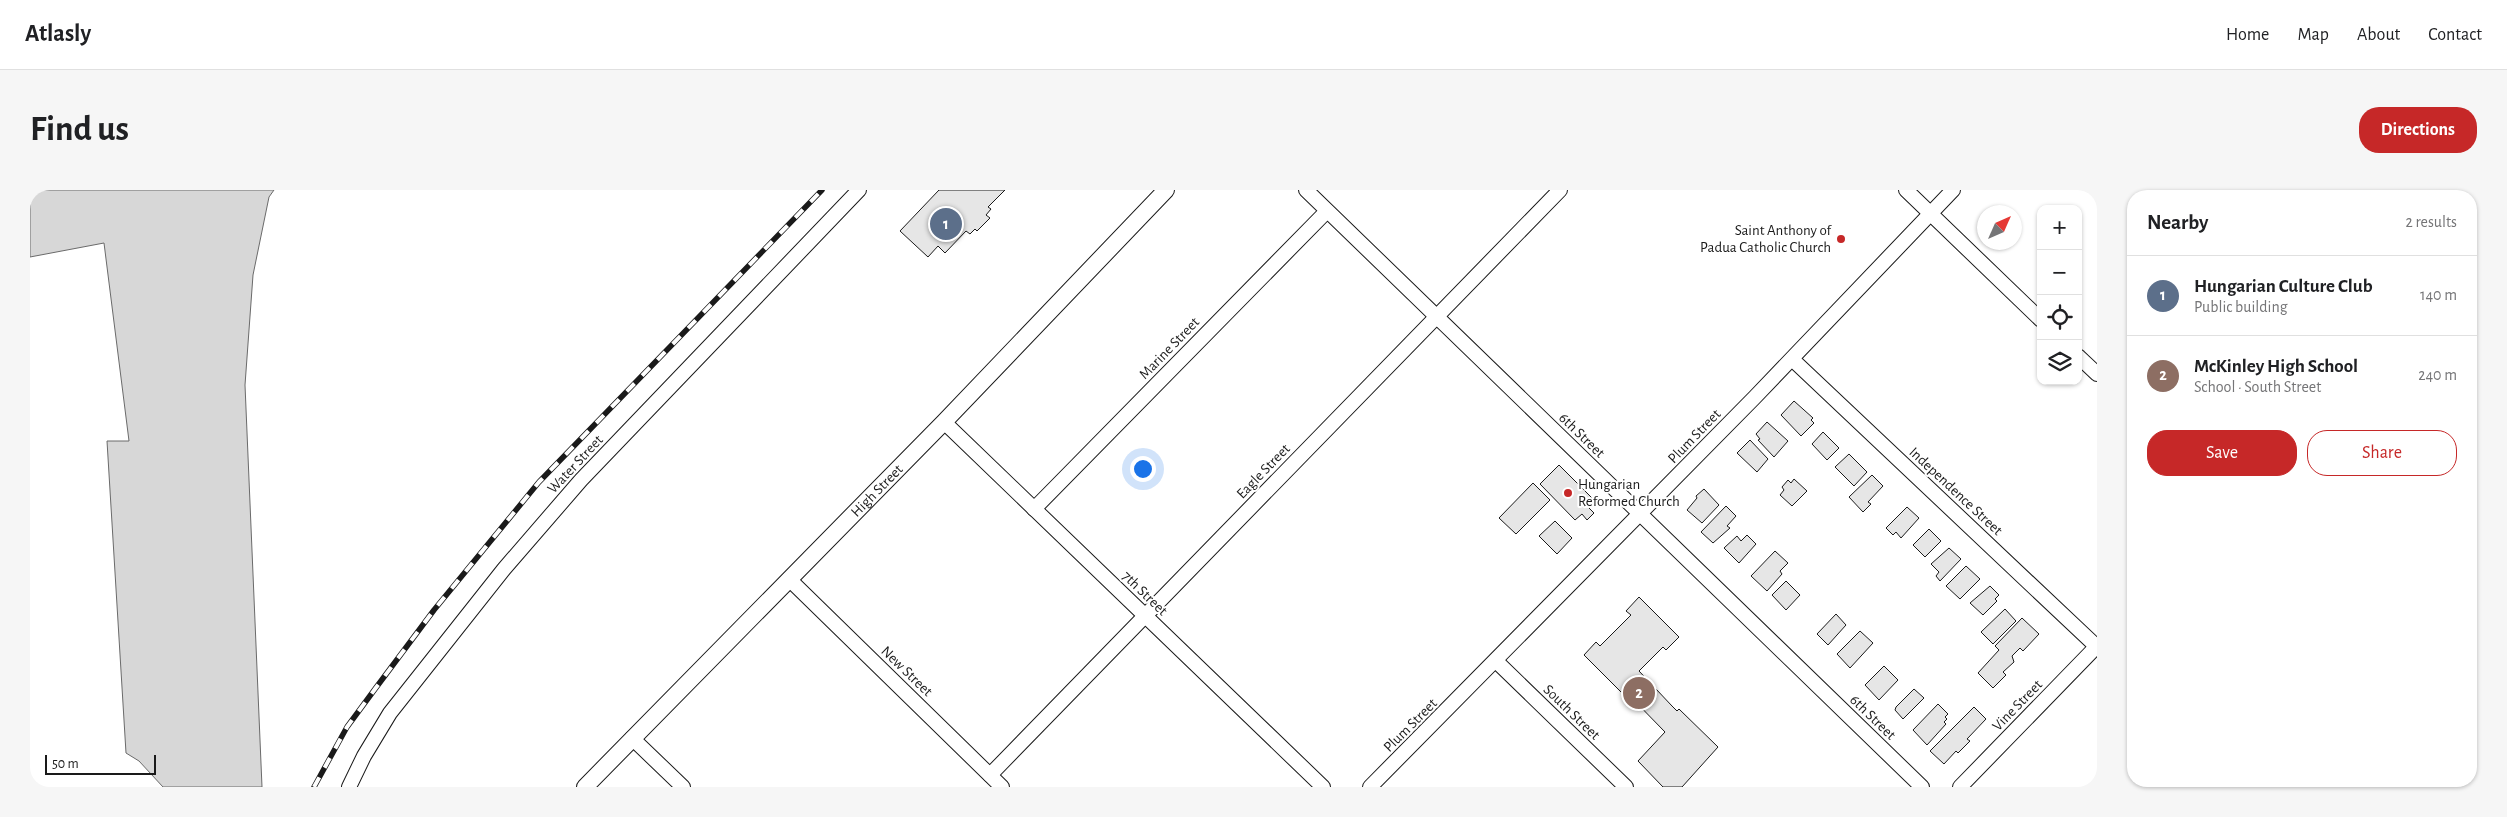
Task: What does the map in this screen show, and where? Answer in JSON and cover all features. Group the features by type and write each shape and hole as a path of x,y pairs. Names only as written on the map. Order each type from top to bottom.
{"street":[{"name":"Water Street","path":"348,787 390,713 517,554 581,480 859,190"},
{"name":"High Street","path":"585,787 944,422 1166,190"},
{"name":"6th Street","path":"1306,190 1922,787"},
{"name":"Eagle Street","path":"990,775 1560,190"},
{"path":"1906,190 2037,316"},
{"name":"Plum Street","path":"1370,787 1640,514 1953,190"},
{"name":"Marine Street","path":"1034,509 1327,211"},
{"name":"Independence Street","path":"1792,358 2097,646"},
{"path":"2082,360 2097,374"},
{"name":"7th Street","path":"944,422 1323,787"},
{"name":"New Street","path":"788,579 1002,787"},
{"name":"Vine Street","path":"1960,787 2097,646"},
{"name":"South Street","path":"1496,661 1626,787"},
{"path":"632,738 683,787"}],"shaded area":[{"path":"30,190 274,190 269,197 253,275 245,385 262,787 163,787 139,761 126,753 107,441 129,441 104,243 30,257"}],"building":[{"path":"939,190 1005,190 988,207 991,209 986,215 990,218 977,231 975,229 970,234 966,231 945,253 938,246 928,257 900,231"},
{"path":"1794,401 1813,418 1811,420 1814,423 1801,436 1781,415"},
{"path":"1767,422 1788,441 1774,457 1758,440 1760,439 1756,434"},
{"path":"1823,432 1839,448 1827,460 1812,444"},
{"path":"1750,440 1768,459 1757,472 1737,453"},
{"path":"1849,454 1867,472 1854,486 1835,467"},
{"name":"Hungarian Reformed Church","path":"1559,465 1595,501 1589,508 1594,513 1587,520 1582,514 1575,520 1540,484"},
{"path":"1872,475 1883,486 1868,502 1871,504 1863,512 1849,497"},
{"path":"1794,479 1807,491 1792,506 1780,495 1784,490 1782,487 1788,480 1791,483"},
{"path":"1533,483 1550,500 1516,534 1499,518"},
{"path":"1704,489 1719,505 1702,523 1687,510 1697,498 1696,496"},
{"path":"1726,506 1736,516 1727,526 1730,528 1713,543 1701,532"},
{"path":"1907,507 1919,518 1901,538 1896,532 1893,535 1886,528"},
{"path":"1555,521 1572,538 1557,554 1539,536"},
{"path":"1929,529 1941,541 1925,557 1913,545"},
{"path":"1747,535 1756,544 1739,563 1724,548 1737,536 1741,541"},
{"path":"1949,548 1961,559 1940,581 1936,576 1939,572 1931,564"},
{"path":"1775,551 1788,563 1780,571 1782,574 1767,591 1751,576"},
{"path":"1966,566 1980,579 1960,599 1946,586"},
{"path":"1786,581 1800,595 1786,610 1772,595"},
{"path":"1990,586 1999,595 1995,599 1997,601 1983,615 1970,603"},
{"path":"1639,597 1679,637 1666,650 1663,647 1639,671 1677,711 1679,709 1718,747 1682,787 1663,787 1638,761 1665,732 1626,692 1623,694 1584,655 1596,642 1600,646 1631,615 1626,611"},
{"path":"2005,609 2016,621 1993,644 1981,632"},
{"path":"1836,614 1846,625 1828,645 1817,634"},
{"path":"2022,618 2039,634 2023,651 2020,648 2012,656 2014,662 2003,672 2006,675 1993,688 1978,673 1999,650 1995,646"},
{"path":"1860,631 1873,643 1850,668 1837,654"},
{"path":"1884,666 1898,680 1879,700 1865,685"},
{"path":"1914,689 1924,698 1903,719 1895,710 1896,707"},
{"path":"1938,704 1948,714 1944,722 1946,724 1927,745 1913,730"},
{"path":"1974,707 1986,719 1967,739 1970,741 1958,753 1956,751 1944,764 1930,751"}],"railway":[{"path":"314,787 347,727 375,689 434,610 539,482 822,190"}],"place":[{"name":"Hungarian Culture Club","path":"946,224"},
{"name":"Saint Anthony of Padua Catholic Church","path":"1841,239"},
{"name":"Hungarian Reformed Church","path":"1568,493"},
{"name":"McKinley High School","path":"1639,693"}]}
